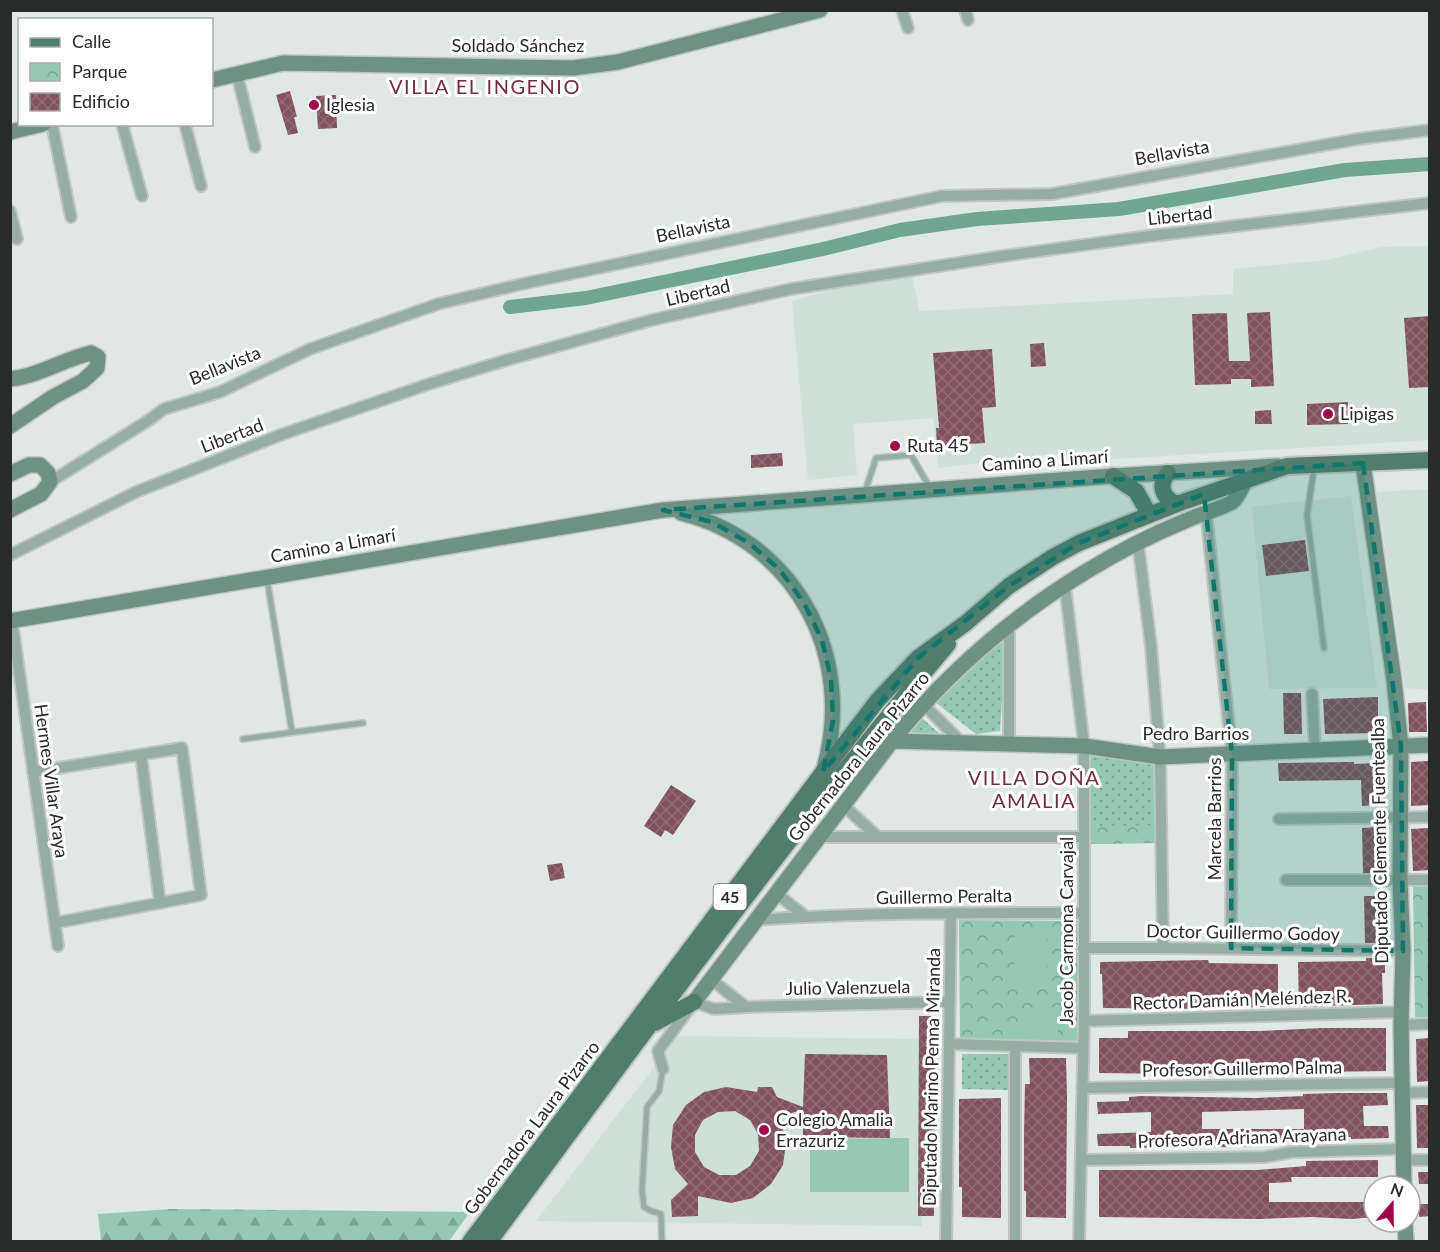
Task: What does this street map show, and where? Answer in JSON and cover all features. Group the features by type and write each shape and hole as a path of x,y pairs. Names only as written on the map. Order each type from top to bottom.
{"main road":[{"name":"Gobernadora Laura Pizarro","path":"479,1241 823,772 878,700 918,658 966,623 1009,586 1053,557 1106,531 1149,514 1287,465 1430,460"},
{"path":"1168,473 1163,480 1162,489 1166,497 1177,504"},
{"path":"1113,476 1136,492 1149,514"},
{"name":"Gobernadora Laura Pizarro","path":"479,1241 649,1026 890,712 966,623"},
{"path":"788,842 823,772"},
{"path":"649,1026 694,1002"}],"street":[{"name":"Soldado Sánchez","path":"213,80 282,63 573,68 618,62 820,10"},
{"path":"902,10 908,28"},
{"path":"237,74 255,147"},
{"path":"10,132 35,126"},
{"path":"52,126 70,217"},
{"path":"123,126 142,196"},
{"path":"186,126 201,186"},
{"name":"Bellavista","path":"10,510 41,494 50,482 164,409 220,392 310,349 438,304 522,284 942,196 1052,194 1358,139 1430,130"},
{"name":"Libertad","path":"10,555 136,492 283,434 486,366 652,320 791,289 1003,256 1430,203"},
{"path":"10,211 17,239"},
{"path":"10,380 24,378 91,353 98,357 97,368 83,381 53,397 10,426"},
{"name":"Diputado Clemente Fuentealba","path":"1363,463 1394,680 1401,746 1400,880 1403,951 1401,1018 1404,1174"},
{"path":"10,474 29,465 40,465 48,473 50,482"},
{"name":"Camino a Limarí","path":"11,621 663,510 1287,465"},
{"name":"Gobernadora Laura Pizarro","path":"663,1068 658,1051 922,703 962,664 1009,625 1065,585 1138,543 1232,502 1246,479"},
{"path":"732,532 738,503"},
{"name":"Camino a Limarí","path":"663,510 696,517 732,532 749,543 780,570 804,603 822,640 831,680 833,699 831,740 823,772"},
{"name":"Marcela Barrios","path":"1206,512 1233,755 1232,948"},
{"path":"1138,543 1151,645 1160,757 1163,948"},
{"name":"Jacob Carmona Carvajal","path":"1065,585 1084,746 1084,1021 1079,1242"},
{"name":"Hermes Villar Araya","path":"11,621 58,946"},
{"path":"1009,625 1009,744"},
{"path":"1312,694 1315,750"},
{"path":"922,703 962,743"},
{"name":"Pedro Barrios","path":"892,741 1084,746 1160,757 1430,745"},
{"path":"33,772 182,748 201,895 55,923"},
{"path":"141,755 160,903"},
{"path":"843,805 878,837"},
{"path":"1279,819 1430,817"},
{"path":"819,837 1083,837"},
{"path":"1286,880 1430,880"},
{"path":"776,893 806,916"},
{"name":"Diputado Marino Penna Miranda","path":"946,1242 951,913"},
{"name":"Guillermo Peralta","path":"756,920 806,916 1083,913"},
{"name":"Doctor Guillermo Godoy","path":"1083,948 1403,951"},
{"path":"712,980 746,1006"},
{"name":"Julio Valenzuela","path":"694,1002 714,1009 746,1006 950,1002"},
{"name":"Rector Damián Meléndez R.","path":"1084,1021 1401,1018 1430,1024"},
{"path":"949,1044 1083,1048"},
{"path":"1015,1046 1015,1242"},
{"name":"Profesor Guillermo Palma","path":"1082,1088 1403,1088 1430,1092"},
{"name":"Profesora Adriana Arayana","path":"1081,1160 1265,1157 1292,1152 1403,1155 1430,1160"}],"lane":[{"path":"865,494 876,458 899,456 911,456 931,489"},
{"path":"1315,464 1307,515 1324,648"},
{"path":"267,577 292,732"},
{"path":"243,739 363,723"},
{"path":"662,1242 661,1214 644,1207 642,1190 647,1107 659,1091 663,1068"}],"highlighted area":[{"path":"1363,463 1401,746 1403,951 1231,948 1232,755 1204,494 1079,543 1009,586 918,658 823,772 833,720 831,679 822,640 804,603 780,570 749,543 712,522 663,510"}],"shaded area":[{"path":"1429,246 1429,440 1066,462 1062,453 938,468 933,418 853,424 857,475 808,480 792,301 856,282 912,274 919,311 1233,294 1233,269 1327,260 1381,247"},
{"path":"1430,489 1429,690 1405,688 1377,492"},
{"path":"1351,496 1377,688 1269,689 1252,507"},
{"name":"Colegio Amalia Errazuriz","path":"678,1036 924,1039 922,1226 536,1221"}],"green space":[{"path":"1006,637 1000,731 976,734 935,702"},
{"path":"921,717 942,736 904,737"},
{"path":"1090,753 1154,762 1155,843 1090,844"},
{"path":"1155,825 1155,843 1090,844 1090,826"},
{"path":"1429,886 1429,1017 1415,1017 1413,887"},
{"path":"959,920 1077,921 1077,1041 960,1039"},
{"path":"1015,929 1047,929 1047,985 1014,985"},
{"path":"1058,1007 1058,1035 1021,1035 1020,1008"},
{"path":"962,1054 1010,1054 1009,1090 962,1089"},
{"path":"909,1138 909,1192 810,1192 810,1139"},
{"path":"171,1209 470,1212 449,1241 101,1241 98,1214"}],"building":[{"path":"290,91 297,117 294,117 298,133 288,135 276,95"},
{"path":"336,95 337,128 318,129 316,96"},
{"path":"1270,312 1274,386 1251,387 1251,379 1231,379 1231,384 1195,385 1192,314 1227,313 1229,361 1250,361 1247,313"},
{"path":"1430,316 1430,387 1409,388 1404,318"},
{"path":"1044,343 1046,366 1031,367 1030,344"},
{"path":"992,349 996,407 982,408 985,443 937,446 936,428 939,428 933,353"},
{"name":"Lipigas","path":"1348,402 1348,424 1307,425 1307,404"},
{"path":"1271,410 1272,424 1255,424 1255,411"},
{"path":"782,453 783,466 751,468 751,455"},
{"path":"1305,540 1309,571 1266,576 1262,545"},
{"path":"1283,693 1301,693 1302,734 1284,734"},
{"path":"1378,697 1378,733 1325,734 1323,699"},
{"path":"1426,702 1427,732 1409,732 1408,703"},
{"path":"1428,761 1429,805 1411,806 1411,762"},
{"path":"1354,762 1354,764 1377,763 1380,805 1362,806 1361,780 1279,781 1278,763"},
{"path":"671,785 696,801 673,835 665,830 661,837 644,826"},
{"path":"1380,827 1382,873 1363,873 1362,828"},
{"path":"1429,828 1430,870 1413,871 1411,829"},
{"path":"562,863 565,878 550,881 547,865"},
{"path":"1364,896 1382,896 1384,943 1365,943"},
{"path":"1366,958 1385,958 1385,973 1382,973 1383,1004 1299,1007 1298,962 1366,961"},
{"path":"1208,960 1209,963 1278,964 1278,1006 1222,1009 1103,1008 1100,962"},
{"path":"919,1016 931,1016 932,1048 935,1048 934,1216 918,1216"},
{"path":"1386,1028 1386,1071 1099,1073 1099,1038 1128,1038 1128,1031 1259,1031"},
{"path":"1430,1038 1430,1081 1417,1082 1416,1039"},
{"path":"805,1054 887,1055 890,1138 803,1137 803,1110 780,1116 786,1143 783,1165 771,1184 753,1198 731,1203 698,1196 698,1216 672,1217 671,1200 688,1184 675,1169 671,1147 673,1125 686,1105 704,1092 726,1087 757,1092 758,1087 772,1087 777,1097 803,1107","holes":["735,1111 750,1120 758,1134 759,1151 750,1166 736,1175 719,1175 704,1167 695,1152 695,1135 703,1120 718,1112"]},
{"path":"1029,1058 1066,1058 1066,1218 1026,1217 1024,1133 1025,1084 1030,1084"},
{"path":"1387,1093 1388,1105 1363,1106 1364,1126 1388,1126 1389,1138 1351,1139 1351,1137 1288,1140 1288,1142 1256,1141 1256,1146 1234,1147 1098,1146 1097,1134 1151,1132 1151,1112 1098,1114 1097,1102 1129,1101 1129,1097 1141,1096 1257,1098 1303,1096 1303,1094","holes":["1304,1109 1304,1129 1202,1129 1202,1112"]},
{"path":"1001,1098 1001,1218 962,1217 962,1187 959,1187 959,1099"},
{"path":"1416,1105 1430,1105 1430,1148 1417,1148"},
{"path":"1378,1160 1378,1174 1362,1174 1362,1177 1291,1177 1292,1182 1269,1183 1269,1202 1362,1202 1362,1218 1099,1217 1099,1170 1257,1170 1306,1166 1306,1161"},
{"path":"1418,1172 1430,1172 1430,1184 1422,1184 1422,1174"},
{"path":"1422,1204 1430,1204 1430,1216 1422,1217"}],"waterway":[{"path":"510,307 586,298 823,249 900,230 977,219 1119,209 1345,170 1430,164"}],"place":[{"name":"Iglesia","path":"314,105"},
{"name":"Lipigas","path":"1328,414"},
{"name":"Ruta 45","path":"895,446"},
{"name":"Colegio Amalia Errazuriz","path":"764,1130"}],"district":[{"name":"VILLA EL INGENIO","path":"485,87"},
{"name":"VILLA DOÑA AMALIA","path":"1034,790"}]}
